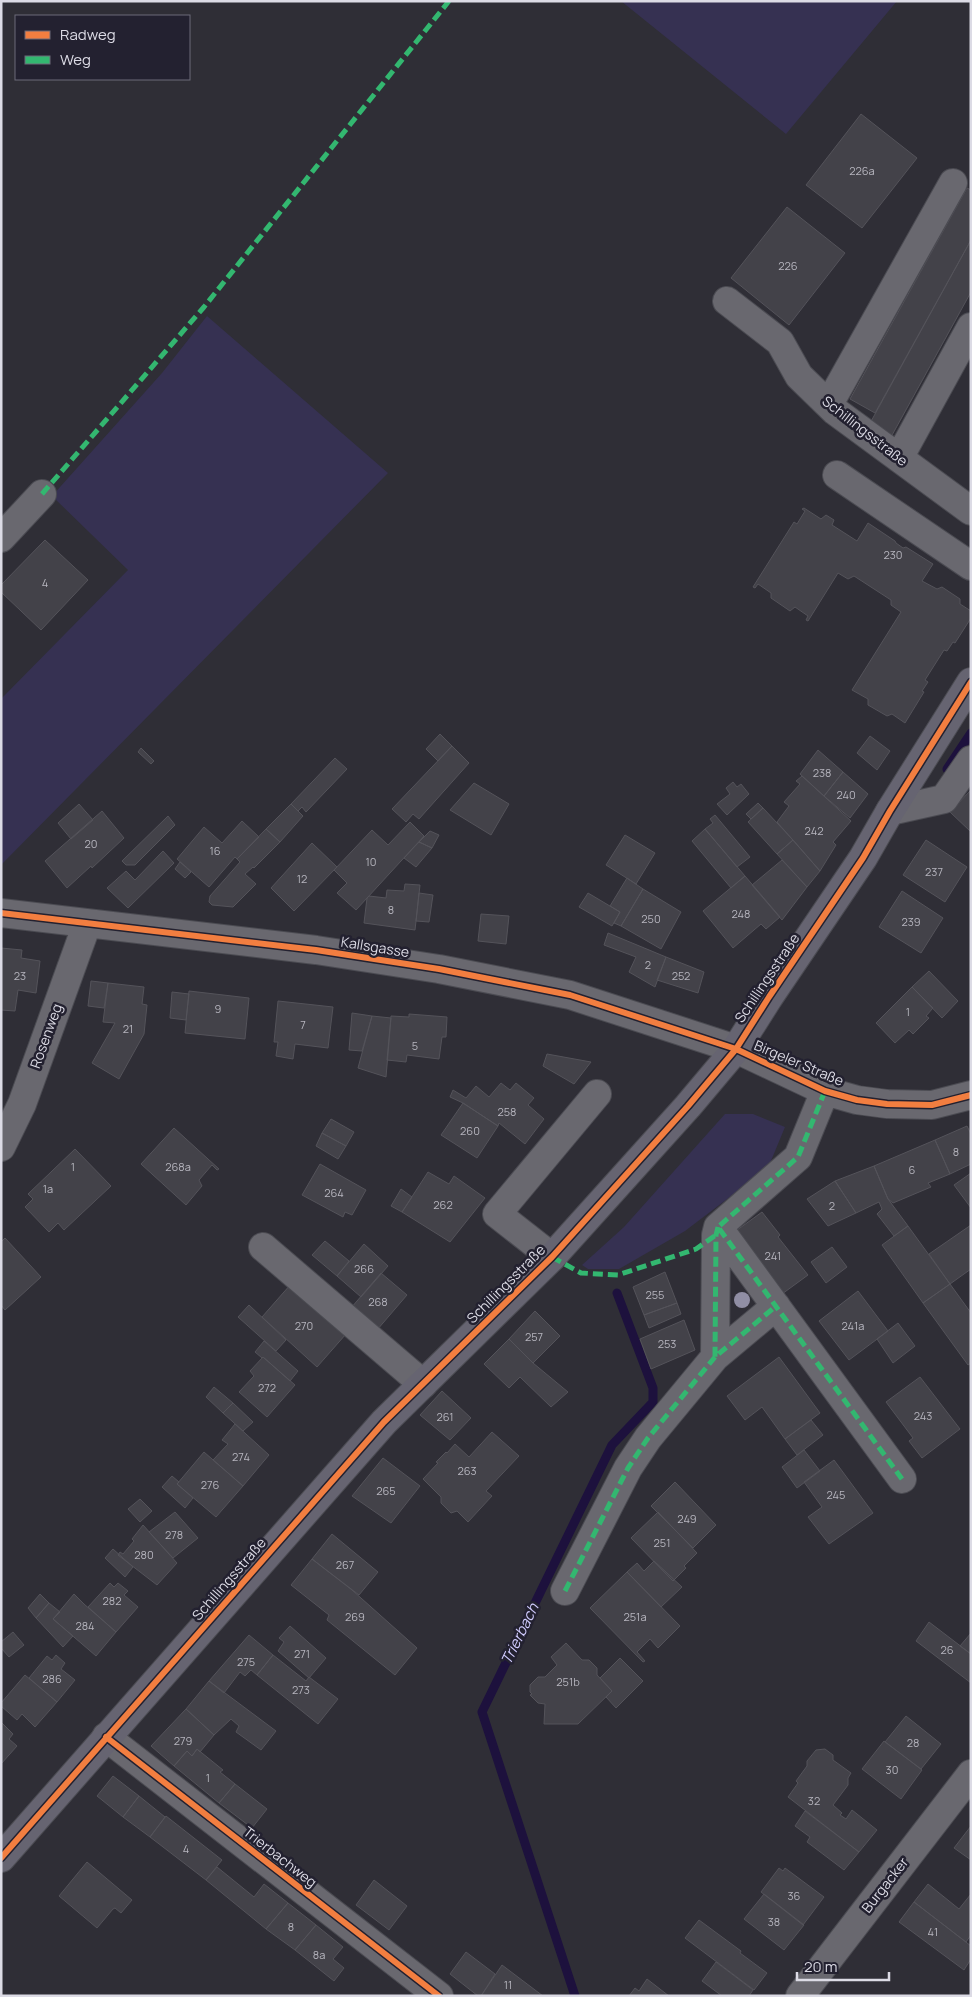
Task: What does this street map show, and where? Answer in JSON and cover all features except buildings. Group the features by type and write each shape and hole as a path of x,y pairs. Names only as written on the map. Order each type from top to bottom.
{"main road":[{"name":"Schillingsstraße","path":"1,1858 384,1422 552,1257 688,1106 736,1049 863,858 890,811 971,682"}],"street":[{"path":"829,404 953,183"},
{"name":"Schillingsstraße","path":"727,300 780,342 799,376 829,404 971,511"},
{"path":"899,458 971,327"},
{"path":"837,475 971,566"},
{"path":"1,538 42,494"},
{"path":"890,811 944,799 971,760"},
{"name":"Kallsgasse","path":"1,913 316,950 439,969 561,993 736,1049"},
{"name":"Rosenweg","path":"3,1142 22,1104 87,924"},
{"name":"Birgeler Straße","path":"736,1049 825,1091 857,1100 887,1104 932,1105 971,1095"},
{"path":"715,1357 710,1237 798,1156 825,1091"},
{"path":"552,1257 498,1214 597,1094"},
{"path":"710,1237 776,1306 902,1479"},
{"path":"263,1246 422,1384"},
{"path":"565,1591 628,1468 648,1438 715,1357 776,1306"},
{"name":"Trierbachweg","path":"106,1737 439,1996"},
{"name":"Burgacker","path":"800,1996 971,1774"}],"shaded area":[{"path":"621,1 897,1 786,134"},
{"path":"207,316 388,473 1,865 1,699 128,570 52,496 162,373"},
{"path":"725,1114 753,1114 785,1127 768,1168 685,1231 619,1269 588,1269 582,1265 624,1227"}],"waterway":[{"path":"947,769 971,733"},
{"name":"Trierbach","path":"575,1996 482,1712 612,1445 653,1402 653,1388 617,1293"}],"marked path":[{"path":"42,494 204,307 449,1"},
{"path":"825,1091 798,1157 718,1227 902,1479"},
{"path":"718,1227 716,1235 715,1357 776,1306"},
{"path":"552,1257 581,1273 618,1275 696,1249 716,1235"},
{"path":"565,1591 628,1468 648,1438 715,1357"}],"cycle path":[{"path":"1,1858 384,1422 552,1257 688,1106 736,1049 863,858 890,811 971,682"},
{"path":"1,913 316,950 439,969 570,995 736,1049 825,1091 857,1100 887,1104 932,1105 971,1095"},
{"path":"106,1737 439,1996"}]}
